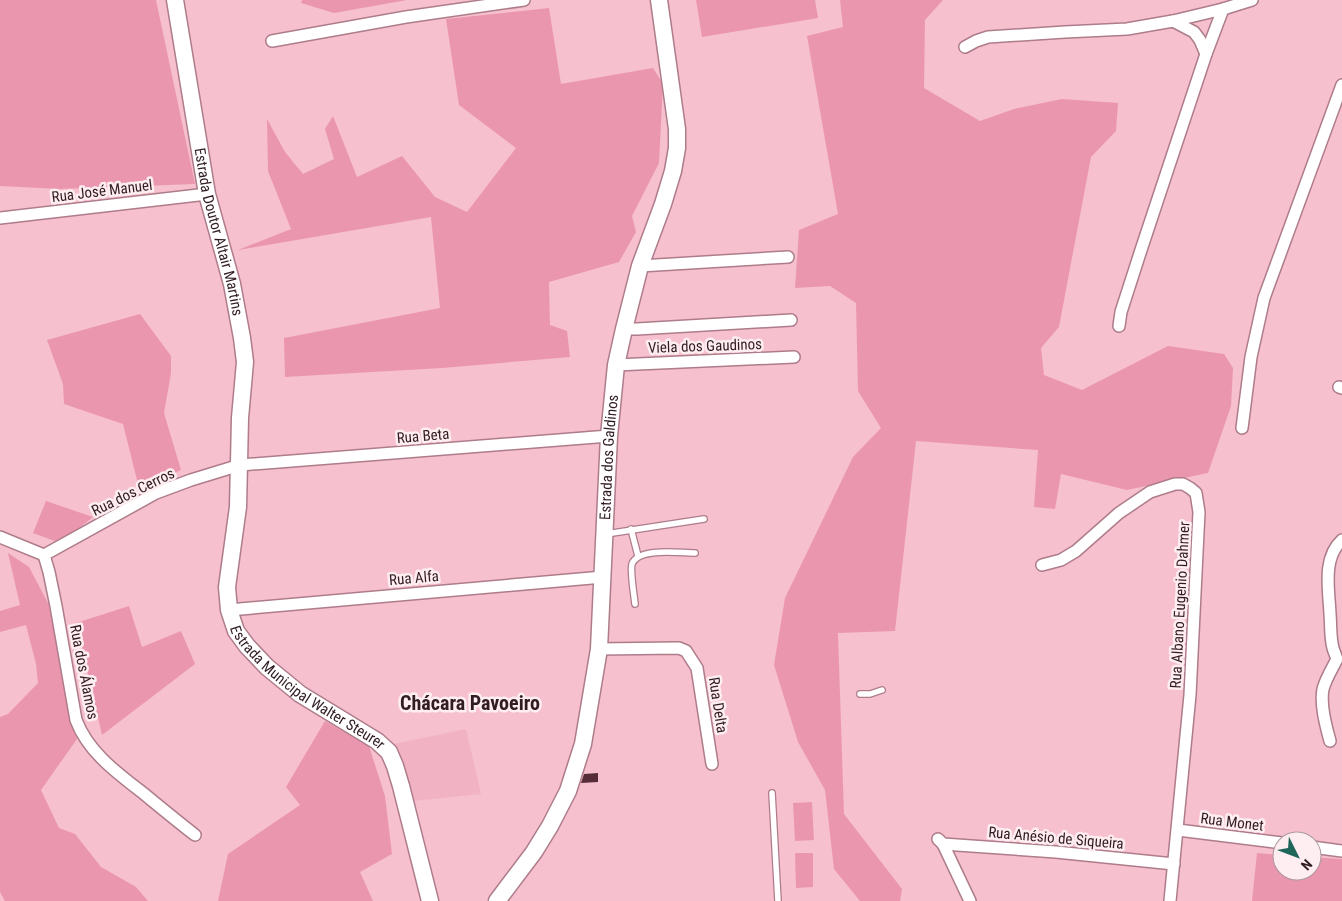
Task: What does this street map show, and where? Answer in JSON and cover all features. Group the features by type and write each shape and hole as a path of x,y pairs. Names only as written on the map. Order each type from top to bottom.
{"street":[{"name":"Estrada Doutor Altair Martins","path":"175,0 207,194 232,284 245,362 240,418 240,466"},
{"path":"272,41 406,17 524,0"},
{"name":"Estrada dos Galdinos","path":"497,901 534,852 550,826 568,791 583,744 599,650 609,436 616,365 640,266 674,171 677,148 677,129 659,0"},
{"path":"965,47 988,37 1127,29 1173,21 1252,0"},
{"path":"1119,326 1121,312 1140,253 1206,54 1223,9"},
{"path":"1173,21 1194,32 1206,54"},
{"path":"1242,428 1251,357 1264,298 1342,84"},
{"name":"Rua José Manuel","path":"0,218 207,194"},
{"path":"640,266 788,257"},
{"path":"624,329 790,320"},
{"name":"Viela dos Gaudinos","path":"616,365 794,357"},
{"name":"Rua Beta","path":"240,466 609,436"},
{"name":"Rua dos Cerros","path":"44,555 156,494 191,480 240,466"},
{"name":"Estrada Municipal Walter Steurer","path":"240,466 238,506 226,587 228,610 236,632 267,667 300,694 377,741 388,752 395,766 401,786 430,901"},
{"name":"Rua Albano Eugenio Dahmer","path":"1042,565 1061,560 1076,551 1119,513 1150,492 1174,484 1182,484 1196,493 1200,512 1190,695 1170,901"},
{"path":"0,536 44,555"},
{"path":"1330,741 1325,724 1323,690 1329,674 1339,661 1333,649 1328,575 1333,552 1342,540"},
{"name":"Rua dos Álamos","path":"44,555 50,572 76,720 81,733 94,750 114,770 195,835"},
{"name":"Rua Alfa","path":"228,610 603,577"},
{"name":"Rua Delta","path":"599,650 679,648 686,651 697,668 712,764"},
{"name":"Rua Monet","path":"1178,830 1272,842"},
{"name":"Rua Anésio de Siqueira","path":"970,901 940,842 1174,864"},
{"path":"1322,848 1342,851"}],"lane":[{"path":"604,534 704,519"},
{"path":"631,529 638,556"},
{"path":"635,604 632,565 638,556 650,552 695,553"},
{"path":"860,694 870,694 882,690"},
{"path":"772,793 778,901"}],"shaded area":[{"path":"0,0 156,0 195,184 60,189 0,186"},
{"path":"302,0 407,0 334,13 301,3"},
{"path":"696,0 815,0 818,18 702,37"},
{"path":"840,0 943,0 925,20 924,88 980,121 1014,109 1062,99 1118,103 1116,131 1091,157 1059,327 1041,348 1044,375 1082,390 1168,346 1224,354 1233,368 1231,406 1208,473 1127,490 1061,474 1055,509 1034,507 1038,450 916,441 895,631 838,633 844,814 902,889 900,901 860,901 834,869 825,790 798,742 774,665 785,598 853,457 881,428 858,391 856,303 830,286 795,288 799,230 838,214 807,36 843,27"},
{"path":"549,8 561,84 653,68 663,84 659,163 632,216 636,232 619,262 549,282 550,325 567,331 570,357 442,368 285,377 284,338 440,308 431,217 238,250 291,229 268,171 267,119 285,152 303,174 334,159 325,129 333,116 357,177 402,156 435,197 467,212 516,148 459,105 446,19"},
{"path":"140,314 171,356 171,373 164,413 181,470 139,488 123,424 64,404 63,384 47,340"},
{"path":"46,501 93,517 60,543 33,533"},
{"path":"8,553 29,567 49,605 77,739 41,790 59,828 75,834 101,867 136,887 148,901 5,901 0,892 0,717 8,714 38,683 36,664 26,625 0,632 0,611 20,605"},
{"path":"129,606 142,647 181,631 195,664 102,735 76,623"},
{"path":"325,721 369,746 385,796 392,854 360,872 373,901 218,901 228,854 300,805 286,787"},
{"path":"466,729 481,794 413,801 389,745"},
{"path":"812,802 814,840 795,841 793,803"},
{"path":"795,853 813,853 813,887 796,888"},
{"path":"1257,853 1272,854 1272,881 1322,881 1322,858 1342,859 1342,901 1252,901"}],"building":[{"path":"598,773 598,782 581,783 584,774"}],"district":[{"name":"Chácara Pavoeiro","path":"470,703"}]}
